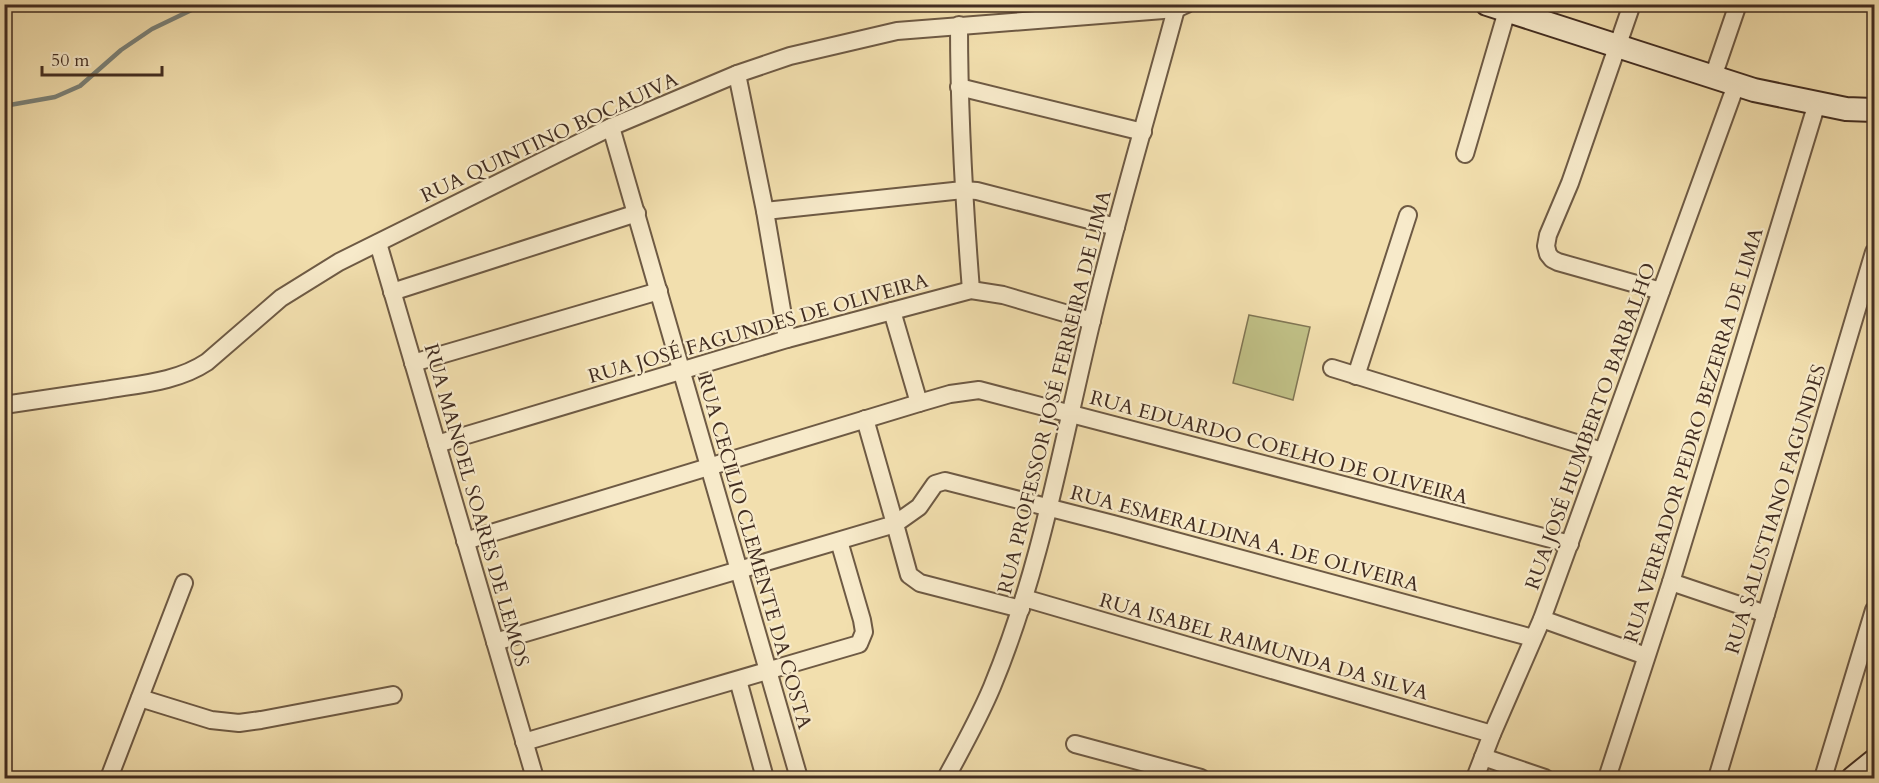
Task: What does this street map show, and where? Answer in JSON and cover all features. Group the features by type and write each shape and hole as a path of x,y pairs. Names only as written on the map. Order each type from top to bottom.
{"street":[{"path":"1632,4 1546,246 1552,259 1661,291"},
{"path":"1713,77 1738,4"},
{"path":"1465,154 1501,6 1736,85 1846,109 1875,110"},
{"name":"RUA QUINTINO BOCAUIVA","path":"4,405 134,385 172,378 193,371 207,362 281,298 304,282 611,127 737,74 790,56 846,41 897,31 1182,7"},
{"name":"RUA PROFESSOR JOSÉ FERREIRA DE LIMA","path":"945,778 992,687 1022,603 1050,507 1116,227 1182,7"},
{"path":"959,25 963,190 971,290"},
{"path":"737,74 765,211 787,339"},
{"name":"RUA JOSÉ HUMBERTO BARBALHO","path":"1475,778 1542,619 1736,85"},
{"path":"959,87 1143,132"},
{"name":"RUA VEREADOR PEDRO BEZERRA DE LIMA","path":"1607,778 1671,582 1817,103"},
{"name":"RUA CECILIO CLEMENTE DA COSTA","path":"611,127 799,778"},
{"path":"765,211 963,190 977,191 1116,227"},
{"path":"392,292 637,213"},
{"path":"1356,376 1408,215"},
{"name":"RUA MANOEL SOARES DE LEMOS","path":"378,243 535,778"},
{"name":"RUA SALUSTIANO FAGUNDES","path":"1717,778 1875,252"},
{"name":"RUA JOSÉ FAGUNDES DE OLIVEIRA","path":"437,444 787,339 971,290 1003,295 1092,321"},
{"path":"413,363 659,291"},
{"path":"465,541 919,403 892,310"},
{"path":"1332,368 1602,451"},
{"name":"RUA EDUARDO COELHO DE OLIVEIRA","path":"919,403 950,394 979,390 1570,544"},
{"name":"RUA ISABEL RAIMUNDA DA SILVA","path":"865,419 909,575 920,583 1022,603 1492,734"},
{"name":"RUA ESMERALDINA A. DE OLIVEIRA","path":"895,524 920,507 935,484 945,482 1050,507 1533,638"},
{"path":"495,642 895,524"},
{"path":"524,741 738,681 859,644 864,632 862,620 840,541"},
{"path":"1671,582 1766,614"},
{"path":"110,778 183,583"},
{"path":"1823,778 1875,610"},
{"path":"1542,619 1646,656"},
{"path":"738,681 765,778"},
{"path":"140,698 211,720 239,723 393,695"},
{"path":"1075,744 1201,778"},
{"path":"1483,757 1545,778"},
{"path":"1853,778 1875,761"}],"green space":[{"path":"1249,315 1310,327 1293,400 1233,383"}],"waterway":[{"path":"4,106 55,97 80,86 121,50 152,29 204,4"}]}
